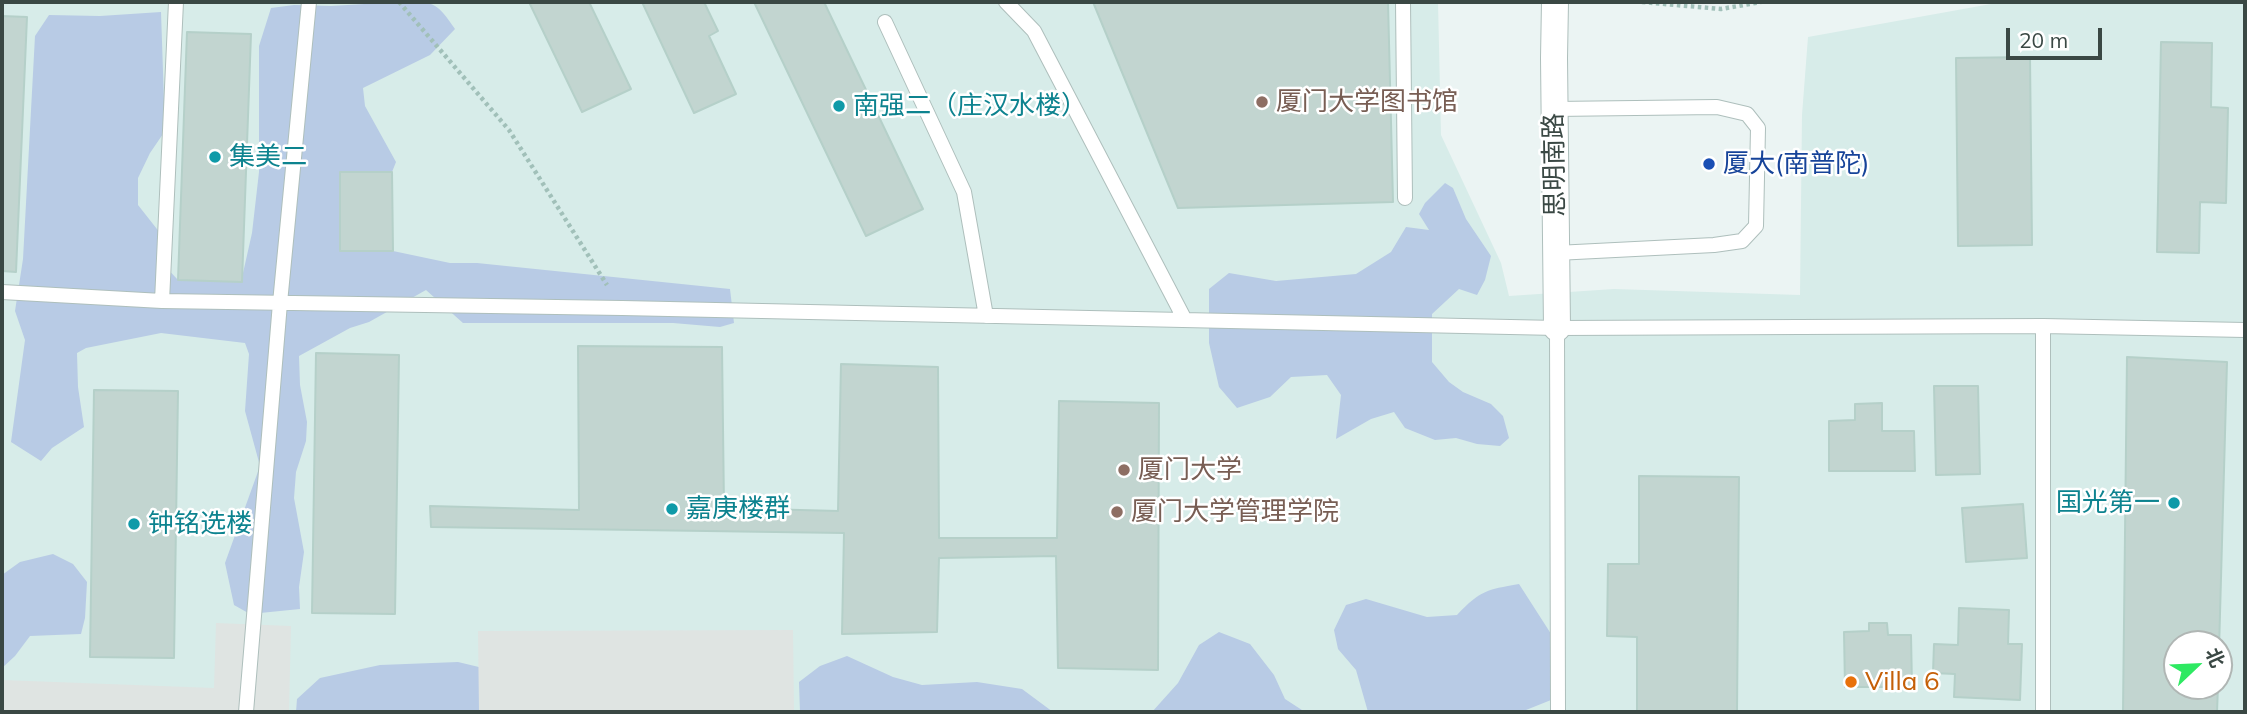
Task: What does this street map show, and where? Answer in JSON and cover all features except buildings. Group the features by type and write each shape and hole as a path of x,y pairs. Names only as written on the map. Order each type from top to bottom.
{"street":[{"name":"思明南路","path":"1555,2 1557,328"}],"lane":[{"path":"162,301 176,2"},
{"path":"247,712 280,303 309,2"},
{"path":"1006,2 1034,31 1185,320"},
{"path":"1403,2 1405,198"},
{"path":"885,22 964,192 986,316"},
{"path":"1554,109 1717,107 1747,114 1758,128 1759,147 1756,226 1742,241 1714,245 1556,253"},
{"path":"2,292 162,301 1557,328 2043,326 2245,330"},
{"path":"2043,326 2043,712"},
{"path":"1557,328 1558,712"}],"path":[{"path":"398,2 509,130 622,309"},
{"path":"1642,2 1721,9 1761,2"}],"shaded area":[{"name":"厦门大学","path":"2,2 1438,2 1441,135 1501,263 1509,296 1614,289 1800,295 1802,115 1808,37 2002,2 2245,2 2245,712 2,712"},
{"path":"398,2 433,5 455,29 430,55 363,88 365,106 396,162 392,172 340,172 340,251 393,251 450,263 477,263 730,289 734,323 720,327 673,323 463,323 426,290 369,322 350,328 299,356 300,385 307,422 306,441 296,472 294,498 304,552 299,587 300,609 250,614 234,605 225,563 260,466 245,411 249,354 245,343 161,333 86,348 77,353 78,387 84,427 52,448 41,461 11,442 25,340 15,311 23,259 35,36 49,15 100,16 161,12 165,131 138,178 138,205 164,238 163,264 178,280 241,282 252,233 259,172 259,46 271,8"},
{"path":"1445,183 1453,188 1466,219 1491,256 1485,280 1477,295 1459,289 1432,314 1432,362 1449,382 1463,392 1491,404 1503,416 1509,438 1500,446 1477,444 1456,438 1435,440 1405,428 1394,412 1371,419 1336,439 1341,395 1327,375 1291,377 1270,397 1237,408 1219,387 1209,343 1209,289 1229,273 1276,281 1356,274 1391,252 1406,227 1429,230 1419,214 1425,203"},
{"path":"53,554 73,564 87,582 85,618 81,634 30,636 2,668 2,575 20,562"},
{"path":"1519,584 1562,651 1561,696 1521,712 1368,712 1356,670 1338,649 1334,630 1346,605 1366,599 1427,617 1457,615 1485,592"},
{"path":"216,623 291,626 289,712 2,712 2,680 214,688"},
{"path":"793,630 794,712 479,712 478,631"},
{"path":"1219,632 1250,644 1274,675 1285,699 1305,712 1152,712 1178,683 1199,645"},
{"path":"847,656 893,677 922,685 977,682 1022,689 1053,712 800,712 799,682 820,666"},
{"path":"458,662 483,668 500,712 296,712 297,699 320,678 380,665"}],"place":[{"name":"厦门大学图书馆","path":"1262,102"},
{"name":"南强二（庄汉水楼）","path":"839,106"},
{"name":"集美二","path":"215,157"},
{"name":"厦大(南普陀)","path":"1709,164"},
{"name":"厦门大学","path":"1124,470"},
{"name":"国光第一","path":"2174,503"},
{"name":"嘉庚楼群","path":"672,509"},
{"name":"厦门大学管理学院","path":"1117,512"},
{"name":"钟铭选楼","path":"134,524"},
{"name":"Villa 6","path":"1851,682"}]}
